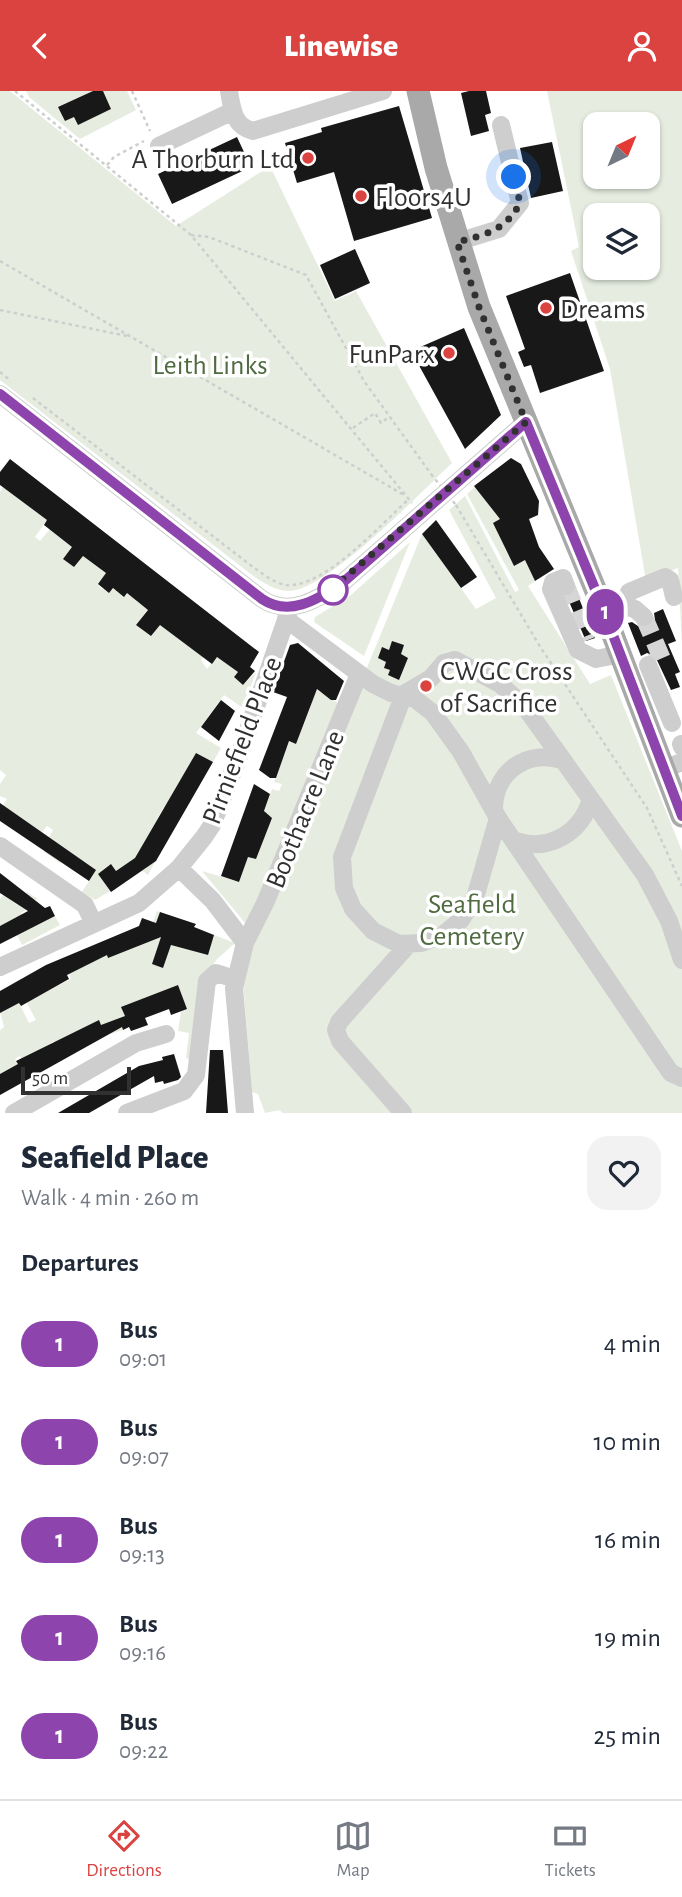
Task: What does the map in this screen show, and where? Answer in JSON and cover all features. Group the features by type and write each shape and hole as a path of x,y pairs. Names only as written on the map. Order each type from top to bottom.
{"main road":[{"path":"418,91 457,242 479,307 600,601 677,756 682,816"}],"street":[{"path":"229,91 233,111 240,125 246,129 262,128 383,91"},
{"path":"159,146 233,111"},
{"path":"457,242 499,229 520,203 501,125"},
{"path":"6,387 262,599 288,613 359,674 382,689 415,699 433,713 461,753 513,840 668,1069 682,1078"},
{"path":"288,613 340,585 526,422"},
{"path":"624,607 629,592 665,577 670,580 674,597"},
{"path":"566,586 563,578 554,582 551,589 573,644 586,656 630,663"},
{"path":"600,601 635,609 643,617"},
{"name":"Pirniefield Place","path":"0,967 139,903 179,868 212,825 288,613"},
{"path":"589,640 630,663 672,723"},
{"path":"407,946 379,935 360,919 344,888 342,857 404,694 431,678 444,663 460,661 493,679 516,698 564,761 653,888 674,931 682,960"},
{"name":"Boothacre Lane","path":"245,1113 235,979 245,943 266,901 359,674"},
{"path":"403,1113 340,1041 336,1030 338,1022 407,946 443,935 467,914 479,889 496,814 498,785 515,765 539,757 564,761"},
{"path":"513,840 534,844 562,838 578,824 591,799"},
{"path":"0,846 85,905 93,922"},
{"path":"179,868 213,901 245,943"},
{"path":"127,1113 184,1091 192,1084 196,1075 207,981 216,973 235,979"},
{"path":"14,1113 136,1043 166,1034"}],"path":[{"path":"15,91 191,235 422,513"},
{"path":"107,165 114,157 153,136 132,91"},
{"path":"191,235 209,237 306,275 346,351 389,417 456,505 538,645 647,809 682,886"},
{"path":"0,261 408,498"},
{"path":"0,310 131,337"},
{"path":"0,372 6,387"},
{"path":"33,398 253,567 281,584 290,585 319,575 346,556 408,498"},
{"path":"352,428 375,413 381,423 389,417"}],"green space":[{"name":"Leith Links","path":"0,91 10,91 176,226 270,166 335,301 356,291 452,463 351,557 308,586 291,591 281,590 256,578 0,380"},
{"path":"26,91 127,91 136,110 80,139 29,97"},
{"path":"547,91 682,91 682,646 678,568 646,581 610,369 571,251 579,247"},
{"path":"3,487 47,520 35,537 40,541 50,529 73,547 64,559 74,567 83,556 106,573 98,585 102,589 130,590 139,596 136,601 148,609 136,625 151,636 168,614 206,654 201,660 207,669 217,657 238,672 234,677 243,685 256,672 243,708 224,695 196,733 221,748 213,762 196,753 175,791 191,801 180,817 163,808 142,847 158,856 148,875 131,862 117,872 111,864 100,877 110,891 95,900 82,892 94,873 68,851 60,863 44,852 53,840 49,837 53,830 47,826 42,832 3,805 7,799 0,796 0,784 6,775 0,770 0,492"},
{"name":"Seafield Cemetery","path":"475,487 502,498 515,565 525,560 535,581 528,586 590,684 611,675 682,851 682,1113 282,1113 280,1110 265,1113 258,1094 252,1092 242,971 422,534 476,609 496,598 449,510 465,496 515,592 519,590 467,494"},
{"path":"410,542 364,656 314,622 315,617 351,595"},
{"path":"297,677 341,705 264,895 246,924 202,871 239,882 248,856 256,859 256,833 265,835 271,818 263,815 272,789 279,791 282,784 274,782 287,745 272,735 296,744 311,706"},
{"path":"27,892 38,899 21,913 24,920 30,917 35,926 55,916 60,925 22,945 10,921 0,926 0,899 3,895 18,905"},
{"path":"157,911 160,912 156,924 165,927 153,964 163,968 171,944 207,955 214,935 235,943 217,959 206,974 195,1061 186,1058 189,1033 178,1031 181,1012 187,1009 178,985 122,1008 125,1016 119,1018 123,1030 107,1035 98,1020 61,1041 61,1053 54,1041 23,1061 20,1056 15,1059 18,1064 0,1076 0,1030 4,1027 0,1011 19,1003 29,1023 36,1020 17,985 30,1000 71,979 69,974 97,955 148,937"}],"building":[{"path":"93,91 103,91 111,109 78,125 74,117 65,121 58,107"},
{"path":"486,91 491,113 485,115 489,131 471,136 461,93"},
{"path":"399,106 432,218 354,241 334,172 297,183 285,143 322,132 321,128"},
{"path":"237,137 251,167 172,204 158,174"},
{"path":"552,142 563,191 531,198 520,148"},
{"path":"355,249 370,283 335,299 320,265"},
{"path":"570,273 604,371 540,393 531,365 524,367 518,352 525,349 506,296"},
{"path":"464,328 501,415 465,449 411,351"},
{"path":"511,458 521,464 539,501 538,515 529,519 539,547 554,569 535,581 525,560 514,566 493,523 500,519 474,486"},
{"path":"10,459 259,652 250,667 255,671 243,685 234,677 238,672 217,657 212,664 160,625 151,636 136,625 148,610 127,593 124,597 113,588 109,593 98,584 106,573 83,556 74,567 63,559 72,547 44,525 47,520 0,485 0,472"},
{"path":"436,520 477,577 461,588 422,534"},
{"path":"576,591 595,638 586,641 567,597"},
{"path":"663,609 676,641 668,644 680,672 675,674 680,687 671,690 655,656 647,653 641,656 628,623 632,622 641,628 648,627 655,620 654,613"},
{"path":"392,641 404,645 401,654 408,658 399,680 388,675 390,670 384,668 386,662 378,658 382,647 389,650"},
{"path":"298,643 344,681 336,700 331,700 317,689 296,744 289,741 276,778 270,778 259,770 287,697 273,692 290,645"},
{"path":"221,700 235,711 219,741 201,727"},
{"path":"196,753 213,762 156,861 111,892 98,874 111,864 116,871 135,858"},
{"path":"254,784 270,794 264,811 272,818 256,859 248,857 239,882 221,876"},
{"path":"0,803 96,870 89,881 0,821"},
{"path":"0,873 45,908 50,906 55,916 0,944 0,926 28,911 0,893"},
{"path":"160,912 196,924 194,927 214,935 208,955 171,945 163,968 152,964 161,937 108,958 107,955 67,975 69,979 21,1006 19,1003 0,1013 0,991 46,965 139,926 142,918 156,923"},
{"path":"178,985 187,1009 171,1015 169,1009 145,1018 148,1025 131,1031 129,1027 123,1030 122,1027 0,1095 0,1074 18,1064 16,1061 99,1020 101,1025 125,1016 121,1007"},
{"path":"210,1050 223,1050 228,1113 206,1113"},
{"path":"174,1054 181,1077 178,1080 164,1084 163,1081 155,1083 154,1076 89,1113 58,1113 139,1066 163,1060 162,1057"}],"tunnel":[{"path":"566,586 588,640"},
{"path":"644,617 662,659 651,663"}],"bus line":[{"name":"1","path":"0,394 262,599 276,607 284,608 312,601 340,585 526,422 600,601 682,816"}],"place":[{"name":"A Thorburn Ltd","path":"308,158"},
{"name":"Floors4U","path":"361,196"},
{"name":"Dreams","path":"546,308"},
{"name":"FunParx","path":"449,353"},
{"name":"CWGC Cross of Sacrifice","path":"426,686"}],"route":[{"path":"333,590 328,592 340,585 526,422 479,307 457,242 503,227 520,203 514,177"}]}
